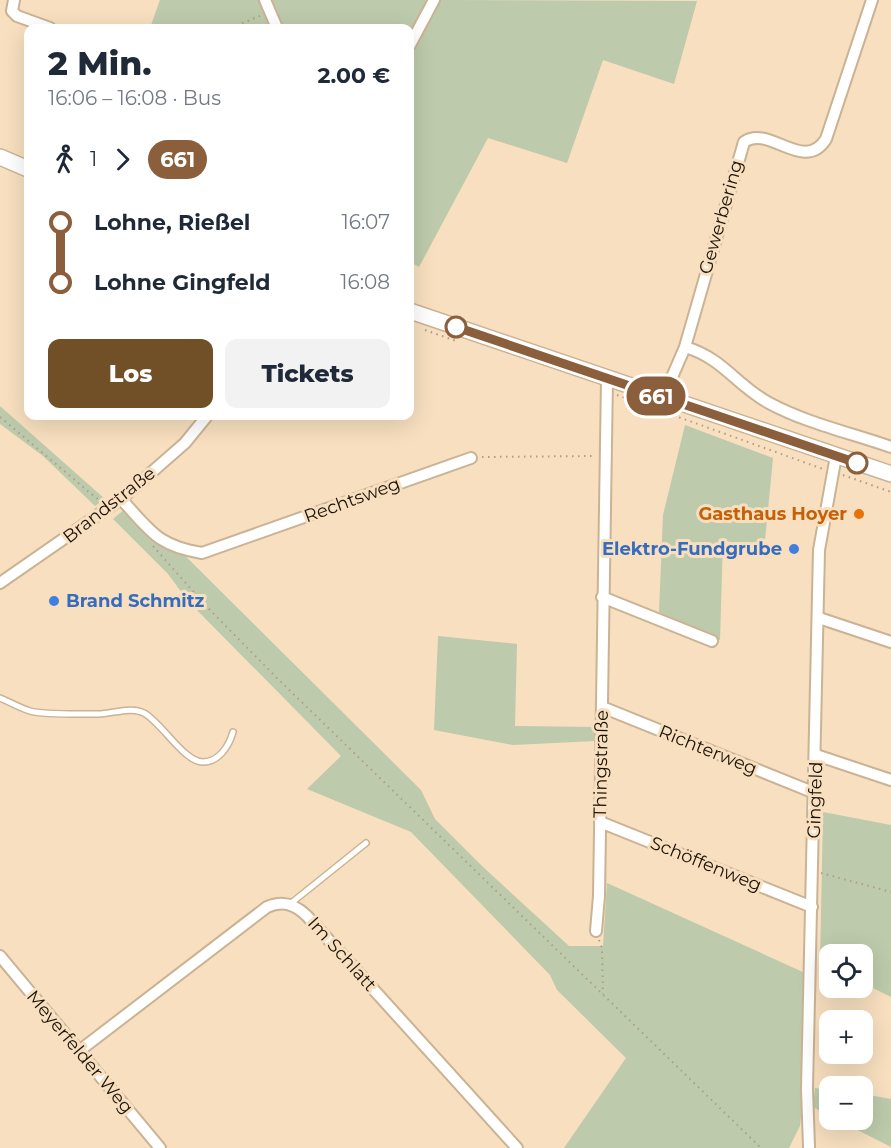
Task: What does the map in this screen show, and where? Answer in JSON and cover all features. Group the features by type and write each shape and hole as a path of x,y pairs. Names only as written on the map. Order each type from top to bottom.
{"main road":[{"path":"0,157 24,167"},
{"path":"414,312 891,474"}],"street":[{"path":"14,0 12,10 17,16 39,24"},
{"path":"265,0 275,24"},
{"path":"414,38 434,0"},
{"name":"Gewerbering","path":"663,398 685,348 744,142 756,138 799,151 811,152 820,148 826,139 872,0"},
{"path":"685,348 702,352 718,361 751,393 772,404 891,447"},
{"name":"Thingstraße","path":"596,931 600,822 607,379"},
{"name":"Brandstraße","path":"0,583 110,508 185,443 204,420"},
{"name":"Gingfeld","path":"809,1147 807,1089 820,532 836,456"},
{"name":"Rechtsweg","path":"121,499 158,538 170,546 202,553 471,458"},
{"path":"602,597 712,641"},
{"path":"819,618 891,642"},
{"name":"Richterweg","path":"602,707 815,793"},
{"path":"816,755 891,780"},
{"name":"Schöffenweg","path":"600,822 812,907"},
{"name":"Im Schlatt","path":"79,1051 267,907 274,904 290,904 307,916 517,1148"},
{"name":"Meyerfelder Weg","path":"0,956 160,1148"}],"lane":[{"path":"0,698 32,711 99,714 132,710 143,712 161,727 186,754 200,762 213,760 223,753 233,732"},
{"path":"290,904 366,843"}],"path":[{"path":"241,24 270,12"},
{"path":"0,417 32,441 95,498 110,508"},
{"path":"471,458 605,456"},
{"path":"149,542 185,583 280,681 761,1148"},
{"path":"813,871 891,892"},
{"path":"596,931 602,948 603,993"}],"green space":[{"path":"160,0 427,0 414,26 414,24 151,24"},
{"path":"439,0 697,1 674,84 603,60 567,163 488,138 419,267 414,264 414,50"},
{"path":"0,406 105,499 95,506 43,456 0,424"},
{"path":"685,425 773,458 764,551 723,540 720,640 659,612 663,515"},
{"path":"132,503 421,790 435,819 569,946 603,946 607,883 805,973 805,1086 800,1126 789,1148 564,1148 626,1058 557,990 550,975 411,832 307,789 341,756 188,601 168,574 113,519"},
{"path":"438,636 517,644 515,726 596,727 595,741 513,745 434,730"},
{"path":"823,812 891,825 891,997 873,988 873,944 820,944"},
{"path":"815,1088 819,1089 819,1110 813,1107"},
{"path":"873,1096 891,1099 891,1147 858,1130 873,1130"}],"bus line":[{"name":"661","path":"456,327 857,463"}],"place":[{"name":"Gasthaus Hoyer","path":"859,514"},
{"name":"Elektro-Fundgrube","path":"794,549"},
{"name":"Brand Schmitz","path":"54,601"}]}
